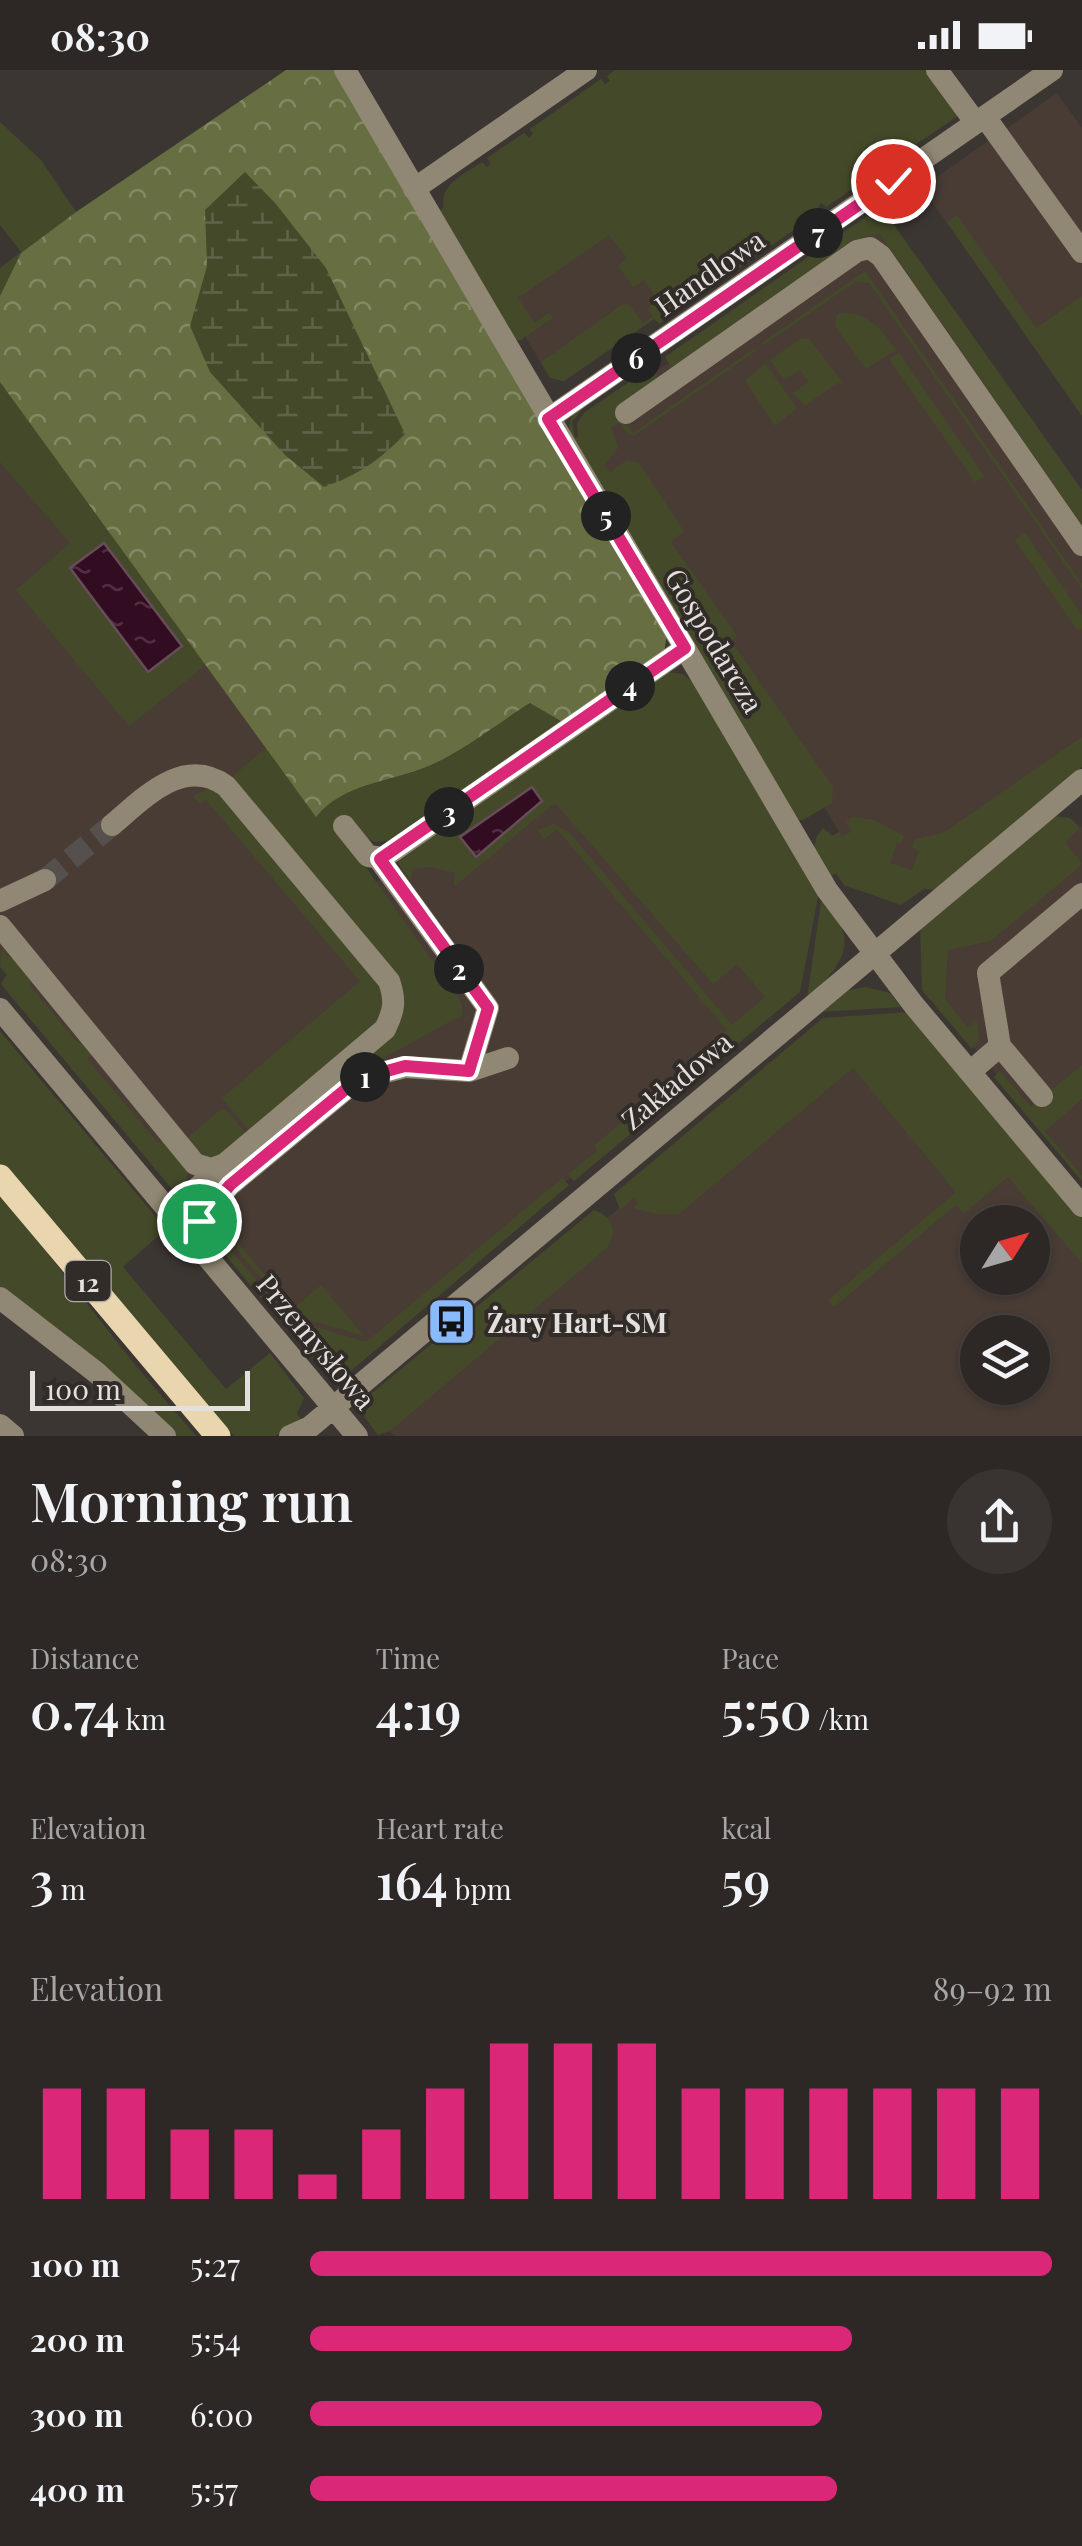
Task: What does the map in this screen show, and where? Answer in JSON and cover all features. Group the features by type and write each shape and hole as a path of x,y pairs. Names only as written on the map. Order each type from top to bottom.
{"main road":[{"name":"12","path":"0,1177 217,1432"}],"street":[{"name":"Gospodarcza","path":"345,70 826,890 873,954 1082,1206"},
{"path":"414,190 586,70"},
{"path":"937,70 957,86 1082,252"},
{"name":"Handlowa","path":"548,419 1052,70"},
{"path":"626,413 857,251 870,248 881,256 1082,545"},
{"path":"649,350 672,381"},
{"path":"380,859 685,648"},
{"path":"112,824 176,778 197,773 213,776 226,786 389,981 395,998 393,1013 384,1029 182,1201"},
{"name":"Zakładowa","path":"302,1433 1082,780"},
{"path":"344,826 368,856 380,859 488,1008 469,1071"},
{"path":"0,901 45,880"},
{"path":"1042,1096 1000,1046 988,973 1079,903"},
{"path":"0,926 195,1164 211,1169 225,1164"},
{"name":"Przemysłowa","path":"0,1009 357,1436"},
{"path":"970,1072 1000,1046"},
{"path":"187,1232 230,1185 358,1079 405,1066 469,1071 508,1058"},
{"path":"0,1298 97,1372 165,1436"},
{"path":"0,1425 13,1436"}],"shaded area":[{"path":"1057,93 1082,128 1082,416 928,196 931,181"},
{"path":"877,219 1082,490 1082,749 915,889 820,836 829,831 832,836 839,832 824,806 808,815 580,424"},
{"path":"611,220 673,306 564,381 550,378 497,289"},
{"path":"0,382 368,888 531,777 795,989 340,1371 259,1292 1,984 7,975 0,967"},
{"path":"1082,826 1082,1175 936,1002 943,924"},
{"path":"902,1031 1049,1205 960,1205 960,1295 1050,1295 1050,1206 1082,1244 1082,1436 394,1436 376,1415 623,1205"}],"green space":[{"path":"286,70 335,70 667,634 664,653 566,724 530,703 442,760 354,790 316,817 0,382 0,296 21,253"},
{"path":"615,70 929,70 959,115 905,152 902,147 896,150 900,156 826,207 822,203 818,206 821,211 719,282 715,277 710,280 714,286 659,324 654,319 564,381 550,378 541,362 623,304 629,305 643,323 653,316 647,308 658,300 644,280 633,287 618,266 627,258 609,235 518,298 535,323 549,313 553,318 521,340 515,340 440,210 444,207 445,192 455,180 482,162 487,167 491,164 487,158 524,133 529,138 533,134 530,129 601,79 605,84 610,81 607,76"},
{"path":"0,122 41,160 76,212 21,253 0,296 0,268 21,252 0,225"},
{"path":"245,172 276,204 326,268 405,434 368,466 324,487 285,455 210,372 190,326 207,266 205,210"},
{"path":"893,198 905,213 892,222 1082,490 1082,525 880,234 867,236 681,365 671,367 665,357"},
{"path":"957,215 1036,328 1082,296 1082,416 947,222"},
{"path":"865,271 1082,589 869,283 855,282 762,343"},
{"path":"840,313 858,315 873,323 896,350 866,369 835,326"},
{"path":"809,338 843,383 837,383 805,406 793,393 808,382 800,370 784,380 770,360 800,339"},
{"path":"755,348 635,435 629,435 619,423 611,427 618,448 604,465 610,472 627,460 639,463 684,531 671,542 737,636 731,641 833,787 832,803 803,820 797,820 568,430 573,412 583,408 572,422 575,438 577,423 585,412 651,367 657,374 654,383 617,410 633,433"},
{"path":"899,353 984,476 975,482 889,359"},
{"path":"765,363 797,408 775,426 745,381"},
{"path":"0,382 206,665 129,726 16,590 70,543 0,462"},
{"path":"1025,533 1082,615 1082,628 1078,631 1015,540"},
{"path":"667,672 683,674 696,685 819,892 800,992 574,1181 568,1174 597,1151 594,1146 727,1030 557,829 544,839 537,830 553,824 569,832 732,1025 765,997 737,964 713,984 557,805 552,805 454,887 455,873 432,867 413,869 410,881 398,863 400,857"},
{"path":"531,703 566,724 399,840 375,842 336,825 462,1003 462,1015 358,1072 194,1215 186,1206 401,1015 232,782 235,774 266,748 316,816 354,790 443,760"},
{"path":"1082,737 1082,767 936,890 924,889 901,905 844,885 836,873 831,876 814,847 823,828 832,836 839,832 842,837 852,831 846,821 852,817 874,820 904,836 890,863 912,870 919,851 912,847 915,839 943,833"},
{"path":"207,789 216,790 382,982 386,1014 251,1133 222,1098 360,981 206,800 200,804 193,796"},
{"path":"1052,816 1070,818 1080,828 1065,842 1082,863 991,941 948,950 945,999 968,1028 977,1021 979,1040 972,1049 922,990 920,923"},
{"path":"821,901 842,928 844,949 835,968 807,999"},
{"path":"2,948 26,970 32,988 75,1040 95,1051 87,1059 158,1143 167,1137 184,1159 187,1178 177,1195 1,984 7,975 0,967"},
{"path":"865,987 890,993 901,1007 817,1012 844,991"},
{"path":"910,1012 1082,1218 1082,1263 1050,1226 1050,1205 1032,1205 1008,1177 974,1205 960,1205 960,1209 956,1205 834,1307 828,1300 956,1192 853,1068 679,1214 633,1208 638,1203 634,1198 620,1210 614,1194 823,1018"},
{"path":"0,1031 166,1229 123,1267 226,1389 270,1353 304,1398 297,1414 302,1420 275,1436 234,1436 0,1167"},
{"path":"1082,1065 1082,1099 1045,1131 1082,1175 1082,1181 994,1077 1000,1071 1031,1107"},
{"path":"221,1109 248,1136 224,1155 210,1157 186,1139"},
{"path":"562,1178 569,1185 346,1375 337,1378 324,1373 216,1244 223,1241 289,1319 366,1342"},
{"path":"0,1193 196,1436 173,1436 0,1288"},
{"path":"594,1210 612,1225 608,1247 390,1431 378,1435 360,1411 366,1398"},
{"path":"238,1243 293,1309 321,1285 364,1336 292,1315 237,1250"}],"water":[{"path":"104,543 182,646 148,672 70,568"},
{"path":"532,787 542,801 476,857 460,837"}],"tunnel":[{"path":"45,880 112,825"}],"place":[{"name":"Żary Hart-SM","path":"452,1321"}],"route":[{"path":"199,1221 230,1185 358,1079 405,1066 469,1071 488,1008 380,859 685,648 548,419 893,181"}]}
